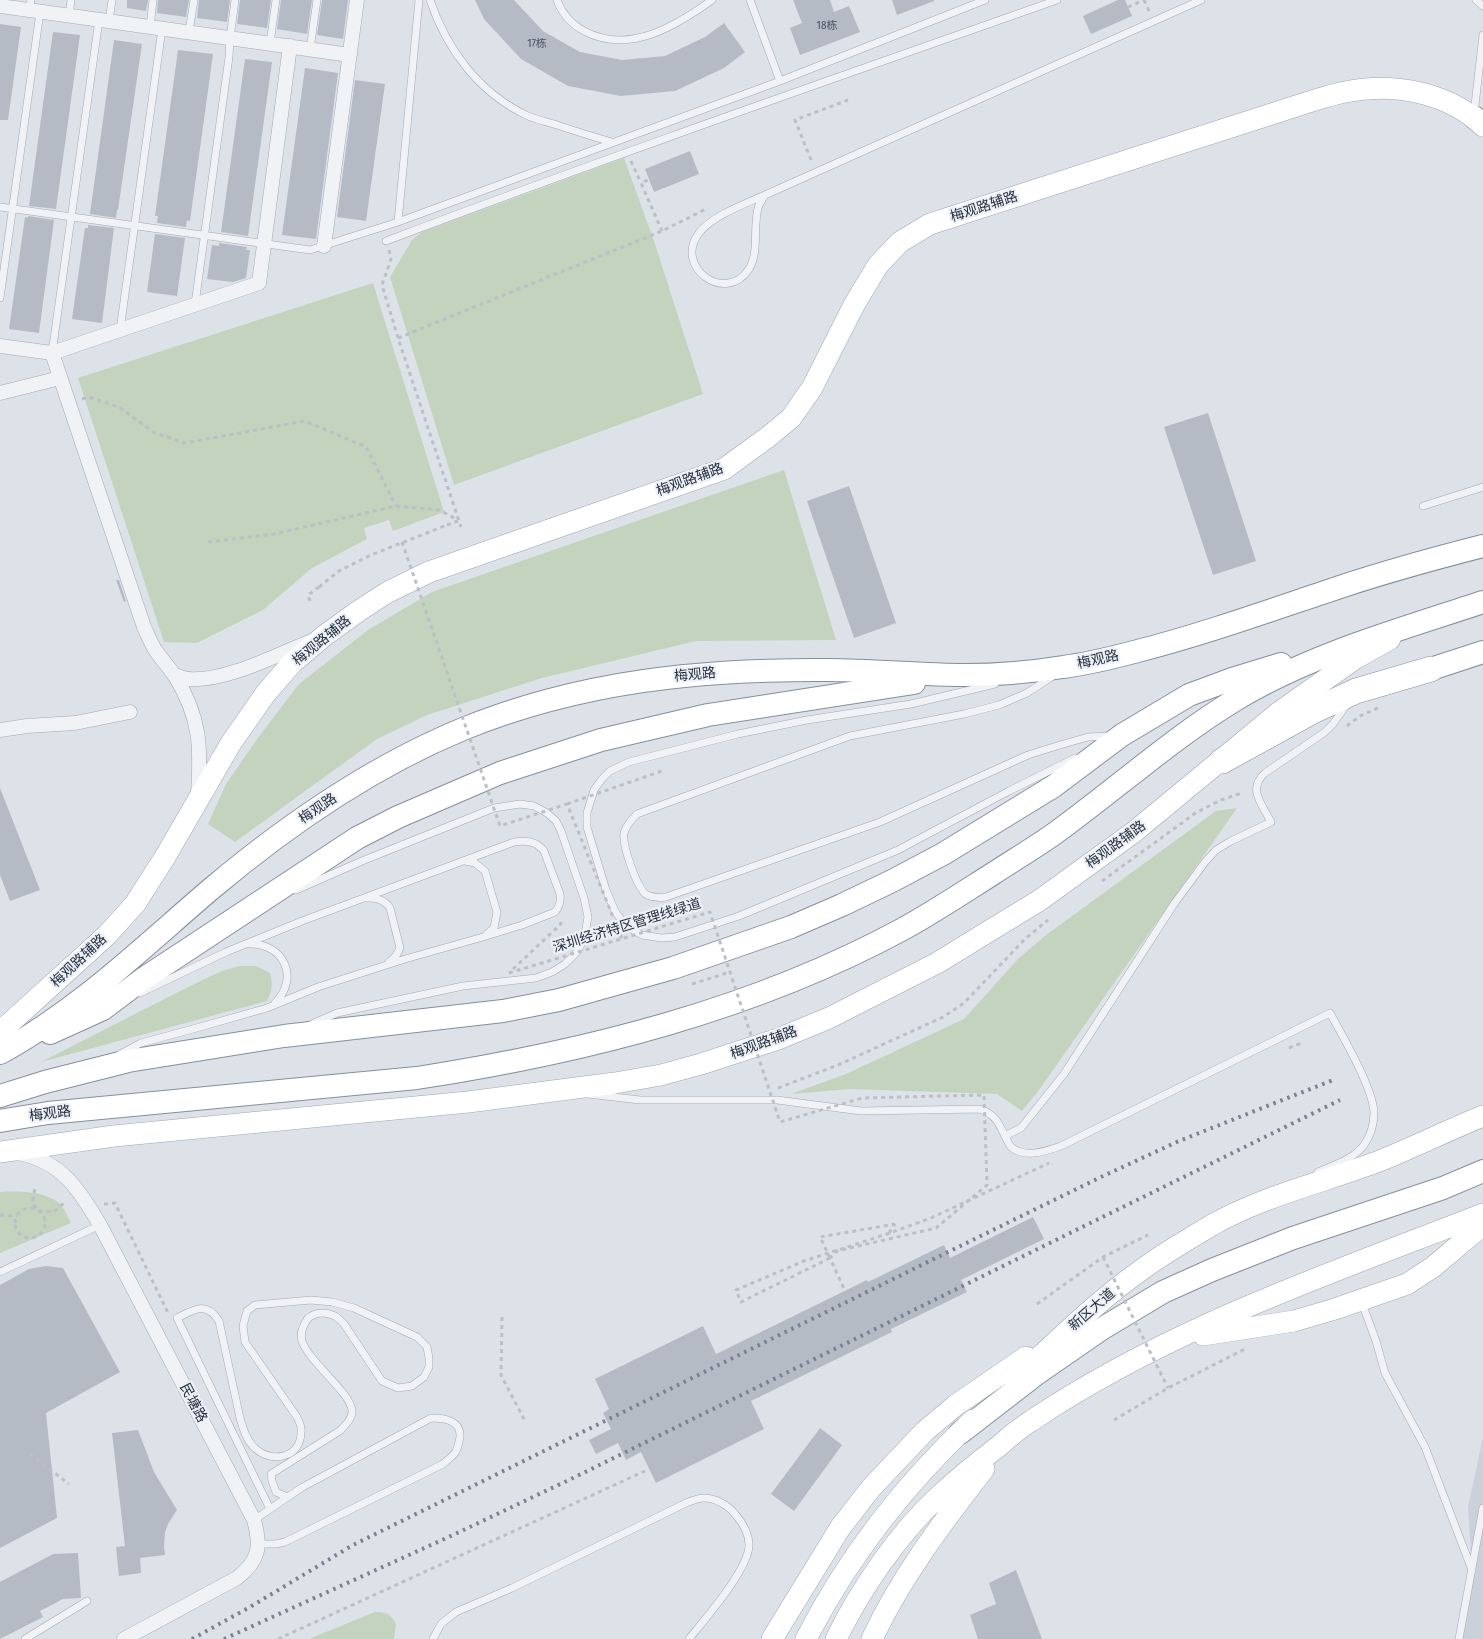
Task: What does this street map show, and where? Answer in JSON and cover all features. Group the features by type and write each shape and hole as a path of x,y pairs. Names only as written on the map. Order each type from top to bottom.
{"highway":[{"name":"梅观路","path":"1,1046 53,1019 97,987 211,889 297,822 381,769 462,730 557,698 661,677 711,672 829,670 967,675 1012,673 1068,667 1107,659 1208,632 1348,584 1483,546"},
{"name":"梅观路","path":"0,1121 48,1113 427,1077 500,1064 620,1038 701,1014 788,982 854,954 954,899 1053,835 1196,727 1235,700 1278,677 1364,641 1483,602"},
{"path":"0,1096 128,1061 284,1036 503,1011 559,1000 673,968 791,927 892,882 943,854 1054,786 1122,735 1189,695 1274,666 1364,641"},
{"path":"1222,761 1311,712 1356,691 1483,652"},
{"path":"1432,669 1483,657"},
{"path":"1,1046 66,1026 102,1009 143,979 357,838 398,817 500,773 610,738 708,715 967,675"},
{"path":"960,1432 1035,1375 1103,1328 1163,1292 1212,1270 1293,1238 1443,1188 1483,1171"}],"main road":[{"name":"梅观路辅路","path":"1,1046 135,904 165,858 231,743 266,694 292,663 324,636 388,592 429,572 724,469 791,418 812,388 854,305 878,265 900,242 930,224 1315,100 1346,92 1376,89 1410,91 1430,95 1446,101 1480,122"},
{"name":"梅观路辅路","path":"4,1152 114,1136 468,1102 566,1090 661,1075 702,1064 778,1039 829,1018 937,963 1040,900 1134,832 1278,713 1356,658 1412,626"},
{"name":"新区大道","path":"806,1639 816,1618 851,1560 924,1469 960,1432 1076,1323 1136,1274 1171,1249 1212,1225 1260,1202 1382,1160 1483,1116"},
{"path":"836,1639 870,1581 903,1535 937,1498 1029,1422 1072,1395 1176,1340 1242,1309 1483,1214"},
{"path":"1176,1340 1294,1321 1407,1284 1433,1267 1483,1225"},
{"path":"772,1639 840,1528 897,1460 925,1431 956,1405 1076,1323"},
{"path":"872,1639 884,1614 920,1555 954,1508 987,1466 1029,1422"}],"street":[{"path":"324,246 357,0"},
{"path":"0,6 33,7 69,16 350,54"},
{"path":"0,346 52,353 259,283 290,46"},
{"path":"52,353 144,627 155,650 174,675 193,711 198,730 199,772 197,801"},
{"path":"0,393 60,378"},
{"path":"174,675 188,679 201,679 222,675 253,665 324,636"},
{"path":"0,730 75,723 130,712"},
{"name":"民塘路","path":"4,1152 32,1156 53,1165 72,1182 100,1225 254,1520 259,1544"},
{"path":"124,1639 237,1578 251,1564 259,1544"}],"lane":[{"path":"69,16 71,0"},
{"path":"52,353 71,217 104,20 112,0"},
{"path":"120,330 135,226 156,28 153,0"},
{"path":"189,32 194,0"},
{"path":"195,305 235,0"},
{"path":"270,43 276,0"},
{"path":"310,49 316,0"},
{"path":"398,222 419,0"},
{"path":"430,0 436,19 466,68 503,103 530,116 612,143"},
{"path":"557,0 560,9 574,26 595,37 624,41 652,34 682,21 712,0"},
{"path":"750,0 780,81"},
{"path":"0,207 310,250 398,222 780,81 986,0"},
{"path":"386,242 627,152 1057,0"},
{"path":"765,195 759,206 753,259 749,269 734,282 714,282 704,278 697,270 693,261 694,241 699,232 722,215 765,195 1201,0"},
{"path":"1476,0 1483,6"},
{"path":"0,298 12,209 33,7"},
{"path":"1480,122 1483,35"},
{"path":"1423,506 1483,487"},
{"path":"1068,667 1027,693 999,705 964,714 850,736 637,814 628,822 624,833 625,845 639,886 646,894 655,898 666,897 880,822 1028,755 1088,737 1122,735"},
{"path":"1068,667 911,704 807,720 738,734 629,762 602,778 594,790 587,813 587,826 606,890 615,911 622,921 642,935 661,938 675,937 739,916 898,850 1078,756"},
{"path":"1005,1136 1021,1128 1064,1074 1174,904 1205,862 1216,850 1271,822 1257,794 1255,786 1258,780 1265,773 1326,732 1356,691"},
{"path":"1087,752 1122,735"},
{"path":"284,1036 337,1013 463,986 536,978 552,972 565,964 577,952 584,939 588,917 584,898 562,832 556,821 547,813 534,806 520,804 494,808 362,861 292,892"},
{"path":"91,1070 141,1043 274,1005 293,996 380,967 483,937 550,914 559,907 560,894 540,845 532,842 514,842 302,921 102,1009"},
{"path":"464,861 475,863 485,871 497,912 494,928 483,937"},
{"path":"240,915 284,896"},
{"path":"363,898 373,898 386,902 390,908 399,941 400,948 398,954 393,960 380,967"},
{"path":"244,945 255,944 268,947 278,953 284,963 287,974 286,986 281,997 274,1005"},
{"path":"566,1090 599,1096 640,1100 777,1100 861,1111 980,1109 990,1112 999,1123 1011,1147 1021,1152 1040,1152 1061,1146 1330,1013 1350,1050 1370,1095 1374,1110 1374,1123 1370,1134 1364,1146 1348,1159 1260,1202"},
{"path":"0,1272 100,1225"},
{"path":"270,1508 177,1318 194,1310 204,1308 213,1311 220,1321 245,1434 254,1448 266,1456 279,1457 290,1454 299,1445 302,1431 297,1417 245,1342 243,1326 247,1311 255,1305 311,1300 332,1302 354,1308 417,1336 427,1347 430,1358 424,1377 412,1386 398,1388 382,1382 344,1324 335,1316 324,1313 313,1314 306,1319 301,1331 302,1342 347,1400 352,1411 350,1420 341,1430 271,1474 276,1492 287,1497"},
{"path":"1361,1300 1385,1373 1425,1447 1472,1570"},
{"path":"254,1520 310,1483 431,1418 443,1418 454,1422 460,1432 459,1443 455,1453 443,1464 285,1542 259,1544"},
{"path":"433,1639 440,1624 456,1612 512,1588 686,1503 705,1498 721,1502 732,1509 746,1531 749,1545 745,1560 730,1586 690,1639"},
{"path":"1459,1639 1483,1508"},
{"path":"25,1639 87,1601"}],"path":[{"path":"1128,6 1144,0 1150,12"},
{"path":"811,160 795,120 848,100"},
{"path":"398,338 662,231 627,152"},
{"path":"641,183 655,177"},
{"path":"386,242 391,258 382,285 461,528"},
{"path":"67,401 89,397 119,407 155,433 185,443 304,420 366,447 396,506"},
{"path":"208,542 274,534 396,506 439,510 459,521"},
{"path":"310,601 308,595 339,571 370,555 459,521"},
{"path":"402,542 500,826 665,770"},
{"path":"1345,727 1360,716 1385,704"},
{"path":"1101,882 1197,812 1221,800 1242,793"},
{"path":"567,804 622,939"},
{"path":"584,898 606,890"},
{"name":"深圳经济特区管理线绿道","path":"559,907 561,924 509,973 710,912 780,1122 862,1098 984,1095 987,1185 936,1228 837,1252 830,1258"},
{"path":"770,1091 838,1065 943,1017 964,1003 1025,939 1053,916"},
{"path":"685,986 730,972"},
{"path":"35,1189 32,1196 33,1204 38,1211 44,1219 44,1228 42,1233 33,1238 24,1237 16,1230 15,1220 20,1212 29,1208 38,1211 54,1212 65,1202"},
{"path":"100,1205 115,1203 166,1312 177,1318"},
{"path":"0,1215 17,1216"},
{"path":"830,1258 741,1302 736,1290 804,1261 889,1234 895,1224 820,1237 830,1258 845,1291"},
{"path":"1037,1304 1103,1258 1148,1235"},
{"path":"1103,1258 1168,1388"},
{"path":"502,1317 501,1374 525,1421"},
{"path":"1114,1420 1168,1388 1246,1348"},
{"path":"30,1454 69,1484"},
{"path":"278,1639 645,1471"}],"shaded area":[{"path":"1483,1437 1483,1639 1458,1639 1472,1570 1468,1507"}],"green space":[{"path":"624,158 655,244 703,394 454,485 390,277 412,240 422,232"},
{"path":"373,283 444,512 393,531 389,520 364,528 367,539 312,568 263,610 197,643 164,642 78,378"},
{"path":"784,470 836,640 696,641 542,678 427,715 377,739 235,842 208,824 226,784 299,684 368,630 432,592"},
{"path":"1237,808 1039,1090 1022,1111 997,1094 850,1089 791,1094 846,1074 964,1019 1019,958 1046,935 1216,811"},
{"path":"239,966 256,966 270,973 272,987 267,1001 41,1062 186,988 222,971"},
{"path":"0,1192 40,1194 55,1200 61,1205 71,1223 0,1253"},
{"path":"375,1612 388,1614 394,1621 396,1624 394,1639 309,1639"}],"building":[{"path":"127,0 148,0 146,11 127,8"},
{"path":"158,0 189,0 186,17 157,13"},
{"path":"199,0 230,0 227,22 197,18"},
{"path":"240,0 271,0 267,28 237,24"},
{"path":"281,0 312,0 307,34 277,29"},
{"path":"322,0 348,0 343,39 317,35"},
{"path":"475,0 514,0 543,31 580,52 622,60 665,56 705,37 724,23 745,52 724,68 675,91 621,96 568,86 521,59 484,19"},
{"path":"793,0 830,0 834,12 849,6 860,32 800,55 790,28 802,23"},
{"path":"892,0 934,0 934,1 897,15"},
{"path":"1118,0 1125,0 1132,16 1091,34 1083,16"},
{"path":"0,24 21,27 8,120 0,120"},
{"path":"53,32 80,35 56,209 29,206"},
{"path":"114,40 142,44 116,218 90,214"},
{"path":"178,50 213,54 190,221 187,220 186,227 157,223 158,216 155,216"},
{"path":"245,59 272,62 248,236 221,232"},
{"path":"305,68 338,73 316,239 282,235"},
{"path":"355,80 385,84 366,221 337,217"},
{"path":"690,151 699,174 654,192 645,169"},
{"path":"28,216 54,220 39,333 9,329 25,217 28,218"},
{"path":"88,225 114,228 102,323 72,319 85,228 88,228"},
{"path":"155,234 185,238 177,296 147,292"},
{"path":"219,243 247,247 246,250 250,250 246,278 233,282 207,279 212,245 219,246"},
{"path":"1208,413 1256,561 1213,575 1164,427"},
{"path":"849,486 896,623 854,638 807,501"},
{"path":"116,580 119,580 126,601 124,602"},
{"path":"0,788 40,890 10,901 0,875"},
{"path":"1033,1217 1044,1239 961,1280 967,1292 891,1329 892,1332 751,1401 764,1429 656,1483 641,1452 626,1460 618,1443 596,1454 589,1440 611,1429 603,1413 609,1409 595,1379 703,1326 716,1354 867,1280 868,1282 944,1245 950,1258"},
{"path":"46,1266 63,1268 120,1372 46,1413 57,1518 0,1548 0,1285 29,1269"},
{"path":"820,1428 842,1445 794,1511 771,1494"},
{"path":"138,1430 154,1472 177,1510 165,1532 165,1555 140,1558 141,1573 119,1576 116,1547 125,1546 112,1433"},
{"path":"78,1553 81,1598 63,1599 40,1611 43,1617 0,1639 0,1582 53,1554"},
{"path":"1016,1570 1042,1639 978,1639 970,1615 996,1604 989,1583"}],"railway":[{"path":"192,1639 250,1607 353,1545 1101,1177 1179,1141 1333,1080"},
{"path":"224,1639 573,1478 1340,1100"}]}
